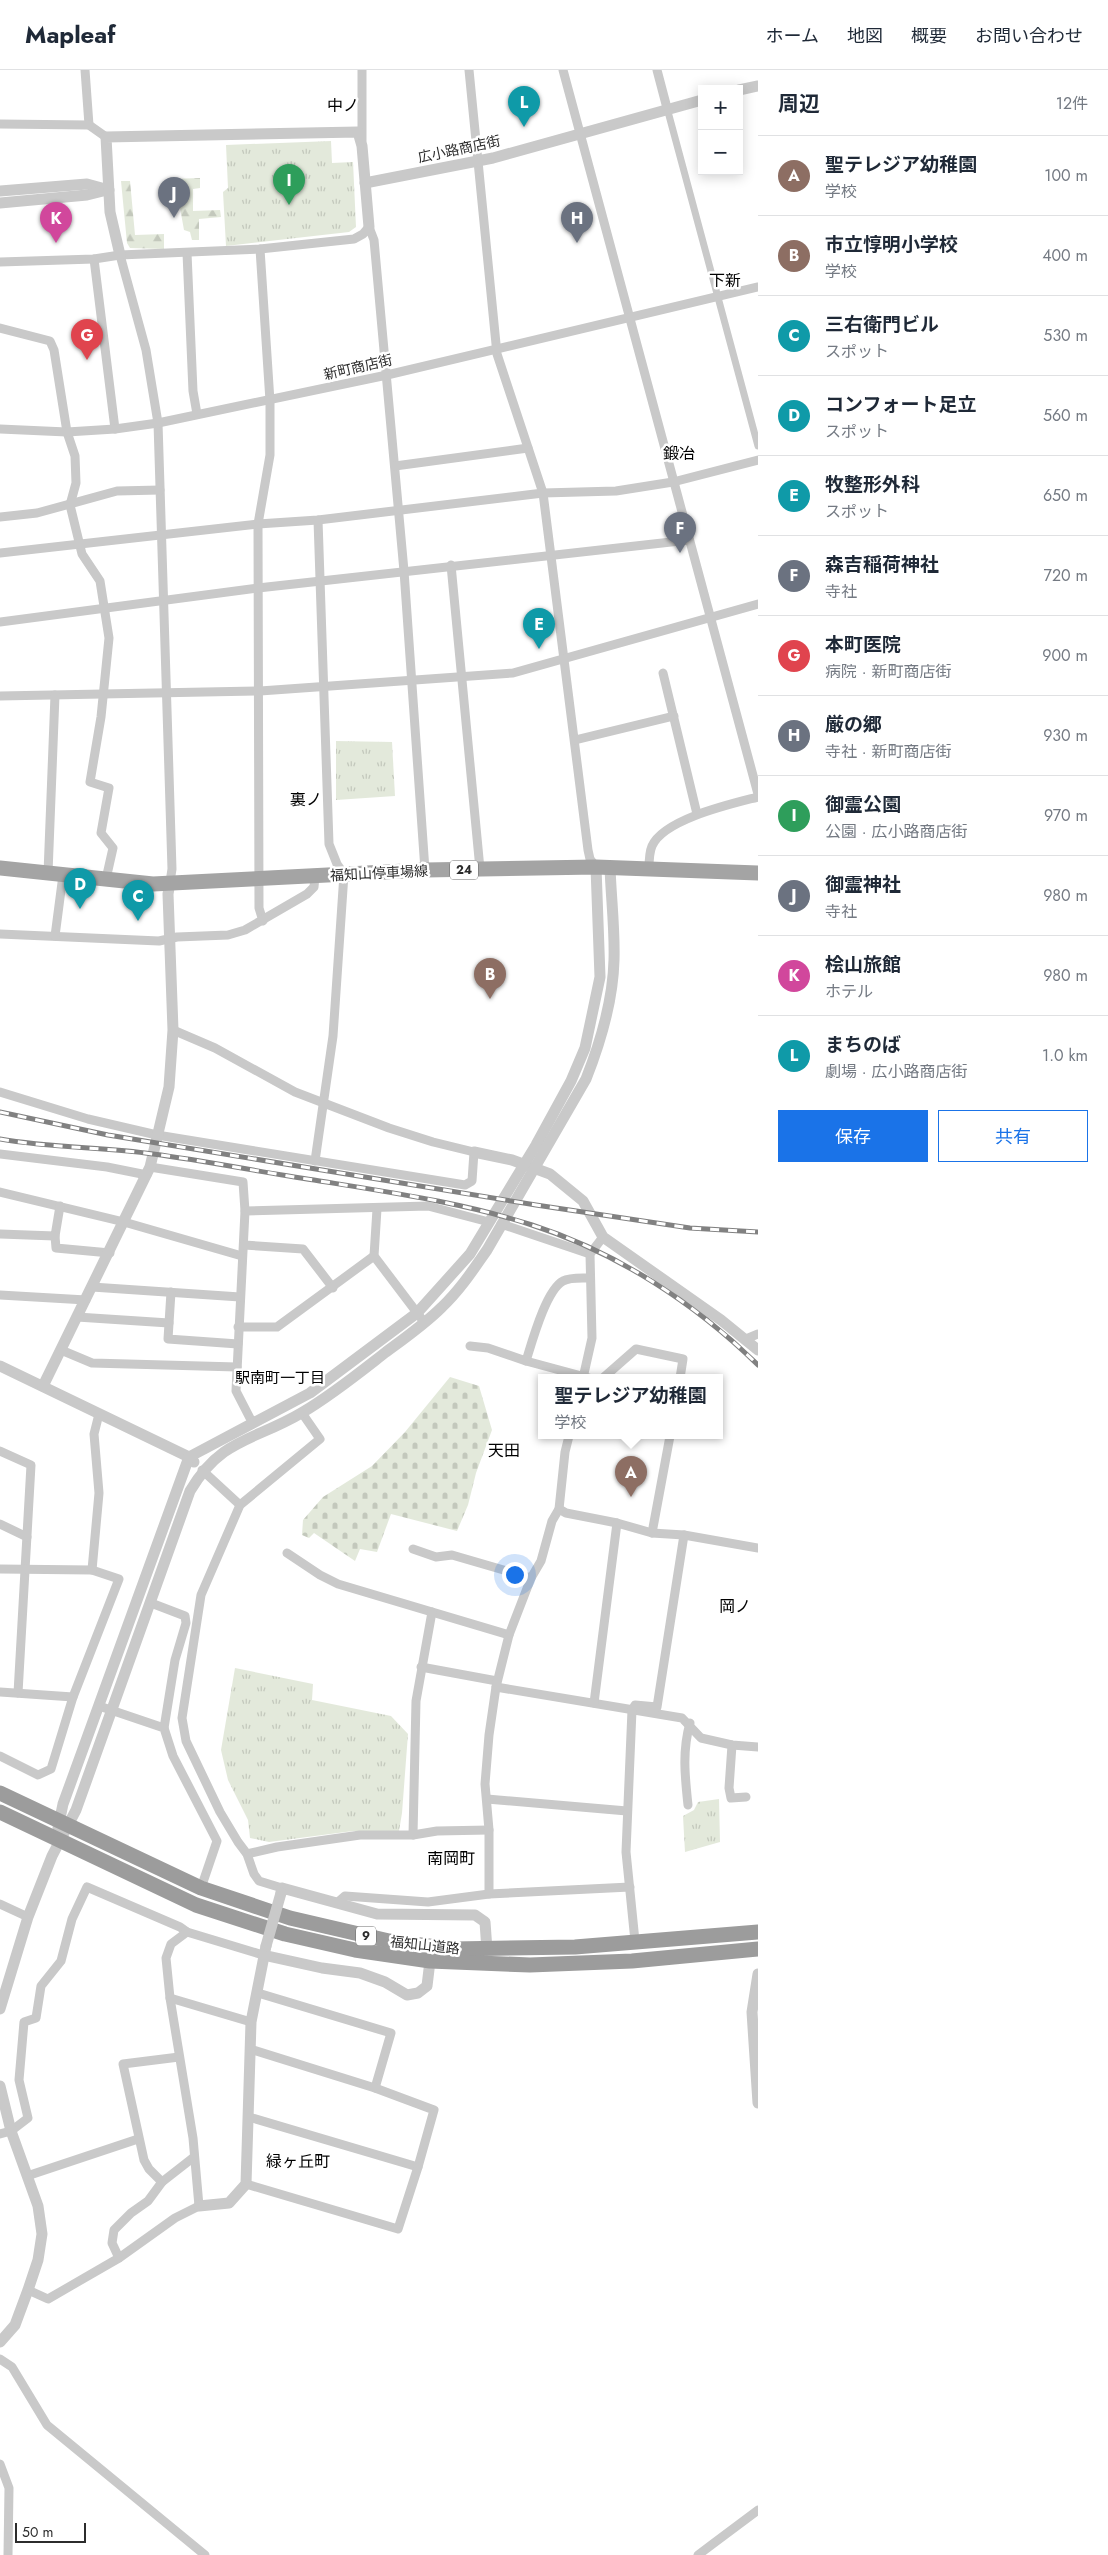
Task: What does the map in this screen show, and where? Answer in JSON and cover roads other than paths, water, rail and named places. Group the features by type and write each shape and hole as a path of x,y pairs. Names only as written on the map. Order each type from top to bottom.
{"highway":[{"name":"福知山道路","path":"0,1793 201,1888 247,1905 335,1930 389,1941 452,1949 575,1948 635,1941 734,1936 758,1932"},
{"name":"福知山道路","path":"0,1812 59,1842 196,1905 233,1919 285,1934 355,1950 430,1961 530,1965 632,1961 758,1949"}],"main road":[{"name":"福知山停車場線","path":"0,868 153,884 425,870 603,867 758,873"}],"street":[{"path":"86,70 89,125"},
{"path":"362,70 362,146 368,227 374,240 399,510 425,870"},
{"path":"0,2009 28,1918 59,1842 99,1706 189,1457 252,1422 310,1394 420,1317 442,1307 469,1276 536,1167 586,1079 604,1027 611,997 614,960 603,867 589,855 542,493 502,373 496,349 469,70"},
{"path":"562,70 758,795 697,814 655,841 651,847 649,869"},
{"path":"656,70 758,446"},
{"path":"743,89 758,86"},
{"name":"広小路商店街","path":"365,183 479,161 698,101"},
{"path":"0,124 89,125 106,137 358,132 362,146"},
{"path":"44,1386 148,1171 169,1087 173,1030 170,939 170,882 172,868 158,423 146,350 110,212 106,137"},
{"path":"0,192 87,184 109,190"},
{"path":"0,202 87,195 109,190"},
{"path":"0,262 94,260 120,255 260,249 354,239 364,234 368,227"},
{"path":"260,249 270,401 270,455 258,524 260,690 259,908 263,921"},
{"path":"186,253 192,392 197,414"},
{"path":"94,260 115,429"},
{"name":"新町商店街","path":"0,430 67,432 115,429 158,423 387,375 758,287"},
{"path":"0,328 50,341 54,350 67,432 75,456 76,476 70,505 82,554 100,581 105,607 108,638 102,717 90,782 109,788 101,833 113,848 106,880"},
{"path":"395,466 528,448"},
{"path":"0,553 258,524 318,520 542,493 616,491 673,482 758,460"},
{"path":"0,517 37,513 118,491 160,490"},
{"path":"315,1161 333,1036 344,874 336,864 329,844 318,520"},
{"path":"0,622 105,607 451,565 689,540"},
{"path":"451,565 480,869"},
{"path":"0,696 260,690 461,678 513,673 758,604"},
{"path":"663,673 697,814"},
{"path":"55,695 55,936"},
{"path":"575,740 674,716"},
{"path":"64,1824 111,1710 190,1491 202,1470 216,1456 237,1442 302,1413 342,1386 420,1317 441,1288 470,1254 571,1081 586,1048 600,977 603,867"},
{"path":"0,934 159,940 228,934 263,921 307,894 314,887 315,876"},
{"path":"173,1030 215,1048 295,1092 415,1137 536,1167 550,1174 583,1201 603,1237 746,1339 758,1350"},
{"path":"0,1092 88,1119 157,1135 465,1185 472,1181 474,1152"},
{"path":"0,1154 243,1182 245,1211 244,1245 236,1391 252,1422"},
{"path":"0,1192 124,1222 242,1256"},
{"path":"60,1206 55,1236 56,1248 110,1253"},
{"path":"245,1211 377,1209 428,1206 489,1222"},
{"path":"377,1209 374,1256 420,1317"},
{"path":"501,1224 590,1254"},
{"path":"0,1234 55,1236"},
{"path":"586,1374 592,1338 590,1254 603,1237"},
{"path":"244,1245 303,1249 333,1288"},
{"path":"238,1328 277,1327 333,1288 374,1256"},
{"path":"526,1361 535,1331 556,1286 565,1279 590,1278"},
{"path":"92,1287 240,1297"},
{"path":"171,1292 168,1339 238,1344"},
{"path":"0,1295 86,1300"},
{"path":"77,1318 169,1323"},
{"path":"746,1339 758,1334"},
{"path":"470,1346 488,1348 571,1374"},
{"path":"608,1374 636,1349 683,1359 681,1374"},
{"path":"61,1350 92,1364 237,1367"},
{"path":"0,1366 189,1457 240,1506"},
{"path":"302,1413 320,1439 240,1506 201,1595 182,1718 186,1741 220,1812 247,1854 254,1874 259,1880 282,1890 377,1914 475,1915 484,1922 487,1950"},
{"path":"92,1570 99,1493 94,1434 99,1414"},
{"path":"489,1894 487,1799 489,1734 497,1684 509,1635 531,1578 541,1560 552,1522 559,1509 564,1452 568,1439"},
{"path":"652,1533 669,1439"},
{"path":"0,1451 31,1466 18,1694"},
{"path":"559,1509 566,1513 617,1523 652,1533 684,1535 758,1548"},
{"path":"594,1703 617,1523"},
{"path":"0,1524 27,1537"},
{"path":"635,1941 626,1852 632,1710 635,1705 657,1707 684,1535"},
{"path":"413,1549 436,1556 452,1555 531,1578"},
{"path":"288,1553 320,1576 338,1584 509,1635"},
{"path":"0,1568 92,1570 120,1579 73,1697 51,1769 38,1775 0,1756"},
{"path":"150,1603 185,1616 186,1622 175,1660 164,1728 173,1756 217,1841 201,1888"},
{"path":"413,1836 416,1701 432,1612"},
{"path":"421,1667 594,1703 682,1718 690,1724 701,1738 732,1745 758,1747"},
{"path":"0,1692 73,1697"},
{"path":"99,1706 164,1728"},
{"path":"688,1805 684,1765 685,1741 690,1724"},
{"path":"732,1745 729,1788 731,1798 746,1797"},
{"path":"487,1799 628,1811"},
{"path":"247,1854 277,1847 360,1835 413,1836 437,1831 489,1830"},
{"path":"6,2133 28,2118 19,2080 24,2022 36,2018 41,1986 61,1961 72,1919 87,1887 180,1927 187,1932 265,1951 322,1968 360,1973 385,1982 407,1995 418,1993 427,1986 430,1961"},
{"path":"336,1903 345,1896 428,1902 489,1894 630,1887"},
{"path":"28,2290 48,2299 119,2258 155,2230 199,2206 229,2203 246,2184 251,2022 265,1951 282,1890"},
{"path":"0,1904 28,1918"},
{"path":"187,1932 171,1944 166,1958 170,1998 194,2157 199,2206"},
{"path":"758,1974 755,2012 758,2103"},
{"path":"258,1992 391,2033 375,2088"},
{"path":"170,1998 251,2022"},
{"path":"246,2184 398,2229 434,2110 375,2088 250,2049"},
{"path":"162,2182 149,2169 138,2139 123,2064 179,2057"},
{"path":"0,2086 6,2133 27,2176 38,2206 42,2234 38,2260 15,2325 0,2342"},
{"path":"249,2117 418,2168"},
{"path":"27,2176 138,2139"},
{"path":"119,2258 112,2243 114,2230 131,2213 148,2201 162,2182 194,2157"},
{"path":"0,2359 12,2367 47,2425 205,2555"},
{"path":"0,2464 9,2488 8,2555"},
{"path":"698,2555 758,2510"}],"railway":[{"path":"0,1112 108,1135 536,1205 690,1228 758,1232"},
{"path":"0,1139 134,1152 193,1160 424,1198 532,1225 594,1250 653,1282 708,1321 758,1365"}],"place":[{"name":"まちのば","path":"524,127"},
{"name":"御霊公園","path":"289,205"},
{"name":"御霊神社","path":"174,218"},
{"name":"桧山旅館","path":"56,243"},
{"name":"厳の郷","path":"577,243"},
{"name":"本町医院","path":"87,360"},
{"name":"森吉稲荷神社","path":"680,553"},
{"name":"牧整形外科","path":"539,649"},
{"name":"コンフォート足立","path":"80,909"},
{"name":"三右衛門ビル","path":"138,921"},
{"name":"市立惇明小学校","path":"490,999"},
{"name":"聖テレジア幼稚園","path":"631,1497"}],"district":[{"name":"中ノ","path":"343,105"},
{"name":"下新","path":"725,280"},
{"name":"鍛冶","path":"679,453"},
{"name":"裏ノ","path":"306,799"},
{"name":"駅南町一丁目","path":"280,1378"},
{"name":"天田","path":"504,1450"},
{"name":"岡ノ","path":"735,1606"},
{"name":"南岡町","path":"451,1858"},
{"name":"緑ヶ丘町","path":"298,2161"}]}
